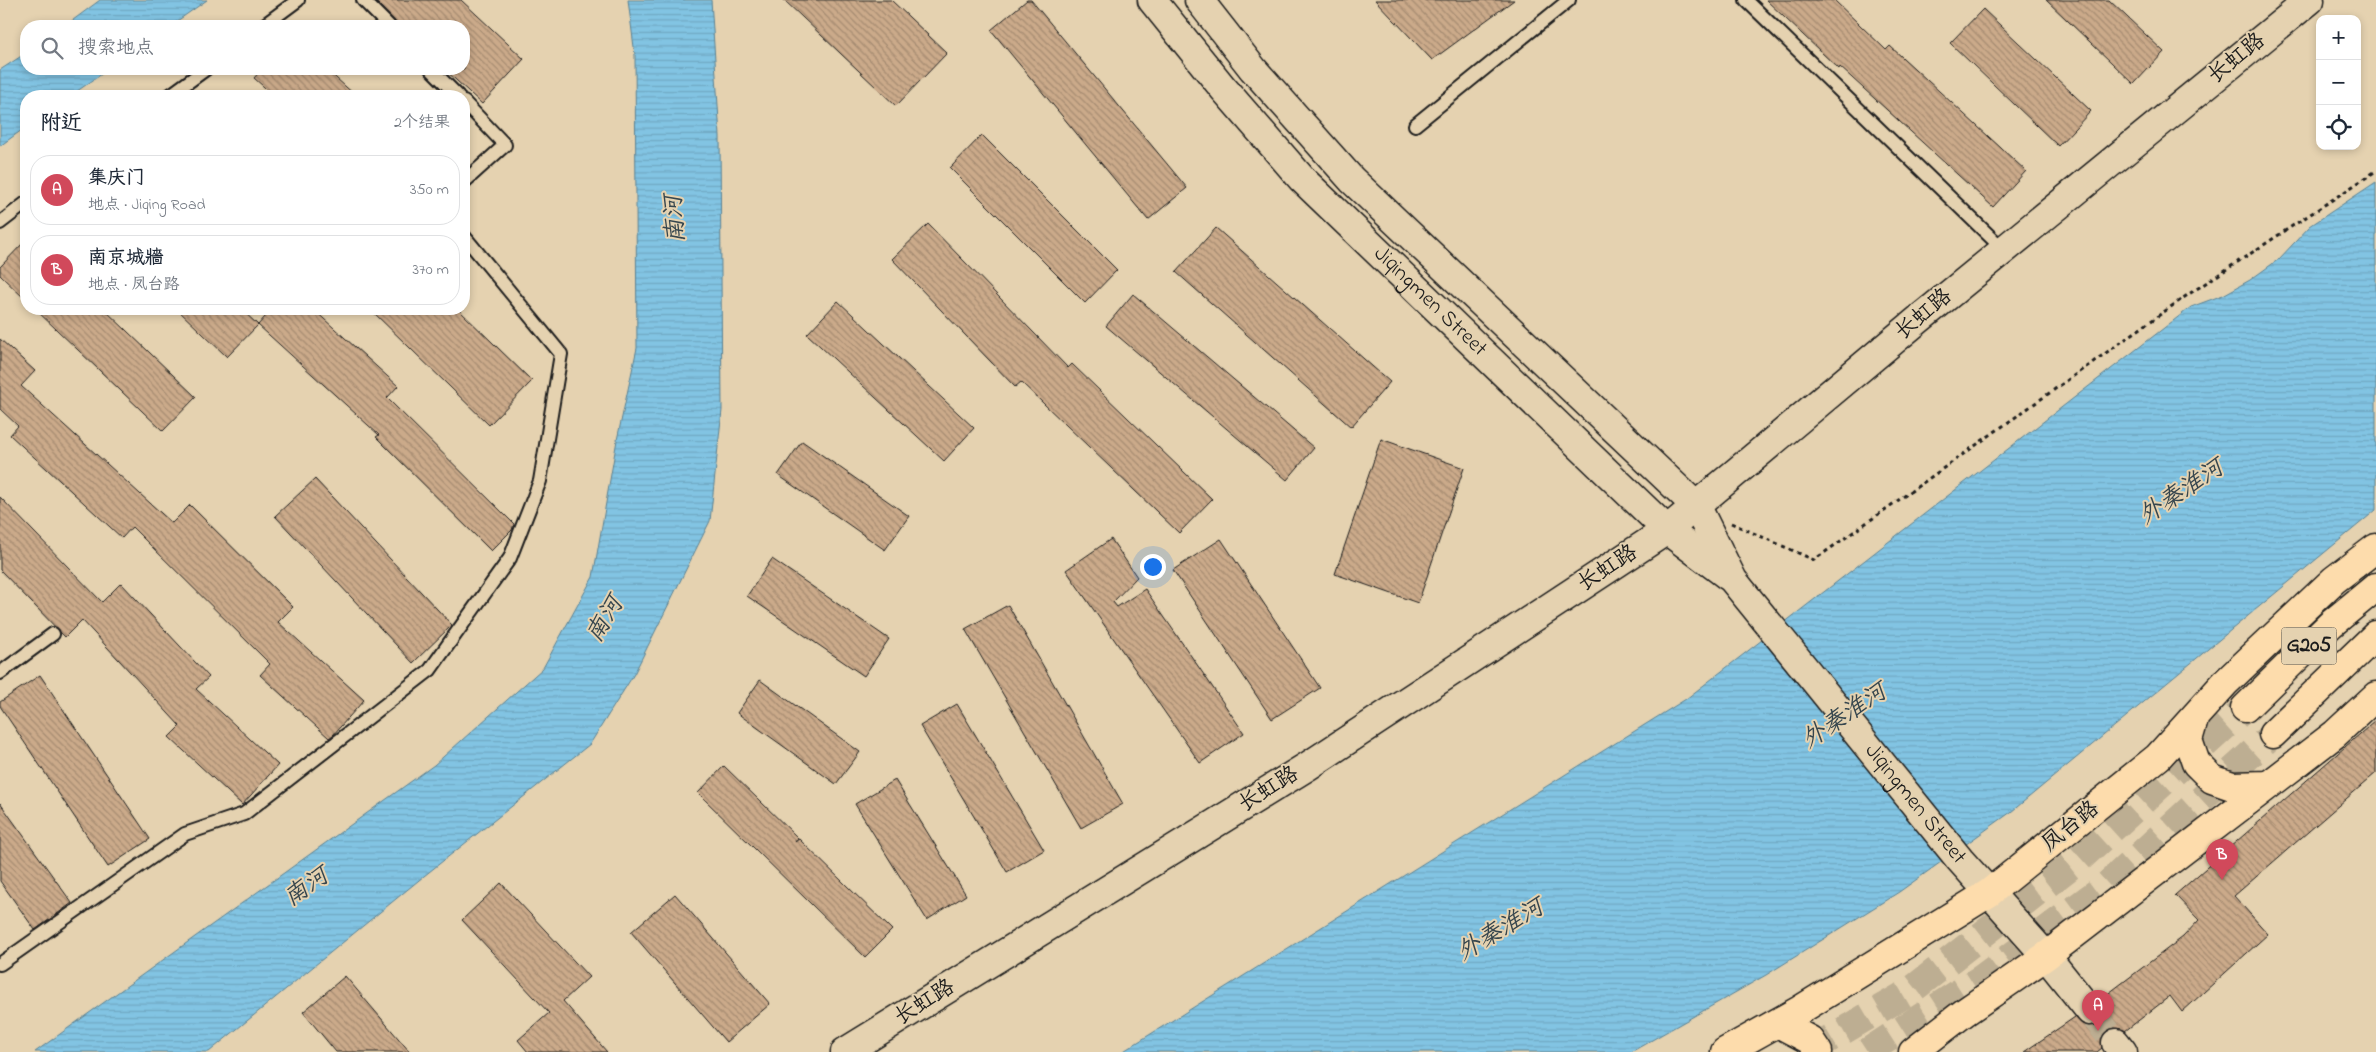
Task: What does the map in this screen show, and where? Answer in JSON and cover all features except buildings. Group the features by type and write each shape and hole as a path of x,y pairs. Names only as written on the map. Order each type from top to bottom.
{"main road":[{"name":"Jiqingmen Street","path":"1152,0 1223,88 1302,180 1667,530 1739,587"},
{"name":"Jiqingmen Street","path":"1198,0 1253,69 1352,180 1697,507 1739,587 1960,860 2046,956 2090,1011"},
{"name":"长虹路","path":"845,1052 1308,766 1667,530 2004,250 2310,0"},
{"name":"凤台路","path":"1725,1052 1778,1023 1989,893 2158,757 2224,683 2334,580 2376,548"},
{"name":"G205","path":"2245,708 2331,624 2376,587"},
{"path":"2273,734 2376,635"},
{"path":"1913,1052 1965,1012 2046,956 2268,786 2335,734 2376,696"},
{"path":"2195,716 2188,740 2196,763 2212,779 2232,786 2268,786"},
{"path":"1778,1023 1810,1040 1818,1052"}],"lane":[{"path":"271,20 298,0"},
{"path":"363,0 383,20"},
{"path":"1415,125 1569,0"},
{"path":"1746,0 2004,250"},
{"path":"177,90 198,75"},
{"path":"437,75 452,90"},
{"path":"470,108 506,145 470,177"},
{"path":"0,223 20,208"},
{"path":"0,964 185,834 244,814 430,670 510,558 540,481 561,354 470,243"},
{"path":"0,673 54,634"}],"path":[{"path":"1697,507 1814,560 2189,294 2376,171"}],"water":[{"path":"100,0 207,0 179,20 73,20"},
{"name":"南河","path":"628,0 711,0 720,136 722,410 710,521 634,674 590,744 424,876 209,1052 35,1052 434,765 543,668 593,577 617,440 637,348 635,55"},
{"path":"20,57 20,75 100,75 79,90 20,90 20,131 0,146 0,70"},
{"name":"外秦淮河","path":"2376,182 2376,510 2011,812 1899,892 1766,975 1631,1052 1122,1052 1686,699 2191,307 2223,295 2250,280 2279,259 2310,226"}],"tunnel":[{"path":"1807,1052 1909,992 2078,860 2245,708"},
{"path":"1867,1052 1982,978 2107,885 2273,734"},
{"path":"2090,1011 2116,1043"}],"place":[{"name":"南京城牆","path":"2222,880"},
{"name":"集庆门","path":"2098,1031"}]}
